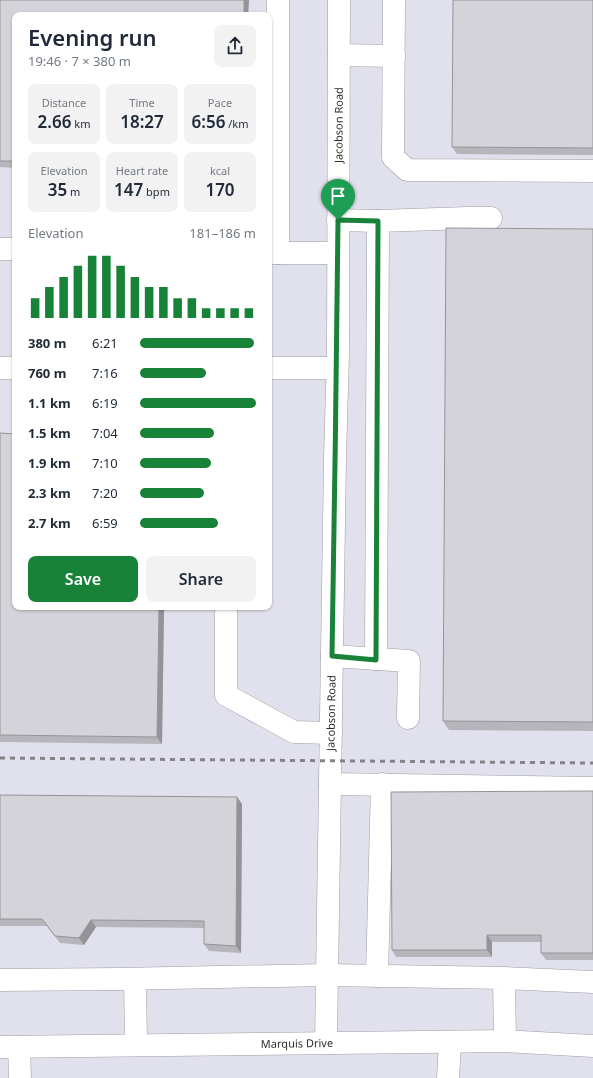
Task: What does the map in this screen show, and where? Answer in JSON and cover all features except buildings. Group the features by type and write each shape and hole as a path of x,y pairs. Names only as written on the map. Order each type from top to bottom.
{"street":[{"path":"278,0 273,253 338,254"},
{"name":"Jacobson Road","path":"326,1042 337,368 339,0"},
{"path":"394,0 393,157 407,170 593,171"},
{"path":"339,55 394,56"},
{"path":"338,220 378,221 491,218"},
{"path":"376,660 378,221"},
{"path":"0,249 12,249"},
{"path":"0,368 12,368"},
{"path":"272,368 337,368"},
{"path":"226,610 226,695 294,732 331,733"},
{"path":"332,656 409,661 408,718"},
{"path":"330,784 593,788"},
{"path":"377,976 382,784"},
{"path":"0,980 327,975 504,978 593,982"},
{"path":"504,978 505,1041"},
{"path":"135,979 136,1045"},
{"name":"Marquis Drive","path":"10,1047 505,1041 593,1046"},
{"path":"448,1078 450,1042"},
{"path":"10,1047 20,1078"}],"shaded area":[{"path":"0,0 593,0 593,1078 0,1078"}],"railway":[{"path":"0,758 593,763"}],"route":[{"path":"338,220 378,221 376,660 332,656 338,354 338,220"}]}
